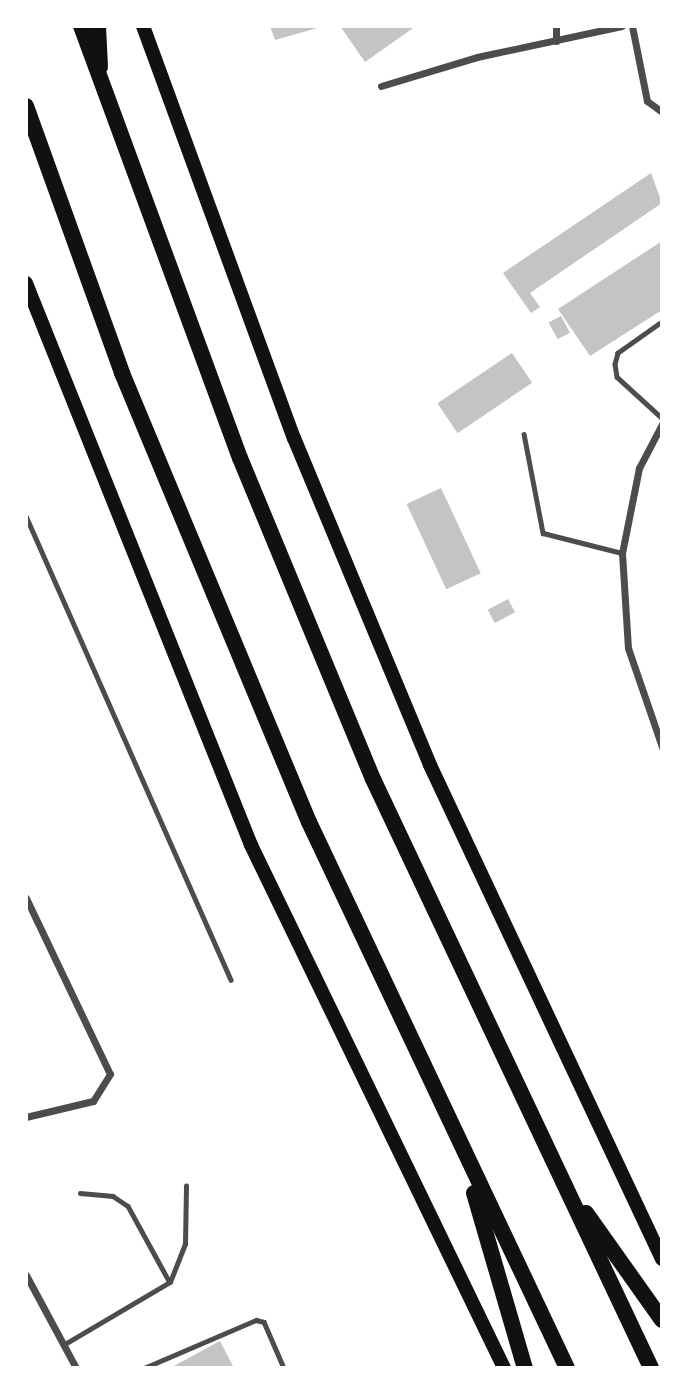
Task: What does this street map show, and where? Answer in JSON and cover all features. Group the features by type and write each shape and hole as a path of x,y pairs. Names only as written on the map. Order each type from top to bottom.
{"highway":[{"path":"81,26 101,90 240,458 368,766 651,1368"},
{"path":"98,26 101,90"},
{"path":"144,26 294,438 429,765 662,1259"},
{"path":"26,106 122,373 310,822 566,1368"},
{"path":"26,284 251,845 504,1368"},
{"path":"461,1147 525,1368"},
{"path":"562,1179 662,1320"}],"street":[{"path":"556,26 556,41"},
{"path":"381,86 622,26"},
{"path":"632,26 647,101 662,112"},
{"path":"662,424 639,468 622,553 628,648 662,747"},
{"path":"26,898 110,1074 93,1101 26,1118"},
{"path":"26,1275 65,1344 75,1368"}],"lane":[{"path":"662,322 618,353 615,364 617,377 662,418"},
{"path":"524,433 543,533 622,553"},
{"path":"26,516 231,980"},
{"path":"65,1344 170,1282 186,1244 186,1186"},
{"path":"80,1193 113,1196 128,1206 170,1282"},
{"path":"144,1368 256,1320 264,1322 284,1368"}],"building":[{"path":"270,26 321,26 321,27 275,40"},
{"path":"340,26 416,26 365,62"},
{"path":"651,173 662,203 530,293 540,307 531,313 503,273"},
{"path":"662,241 662,310 590,356 558,309"},
{"path":"561,316 570,333 558,339 549,323"},
{"path":"512,353 532,383 458,433 437,403"},
{"path":"441,488 481,573 446,589 407,504"},
{"path":"508,599 515,612 495,623 488,610"},
{"path":"220,1341 234,1368 170,1368"}]}
